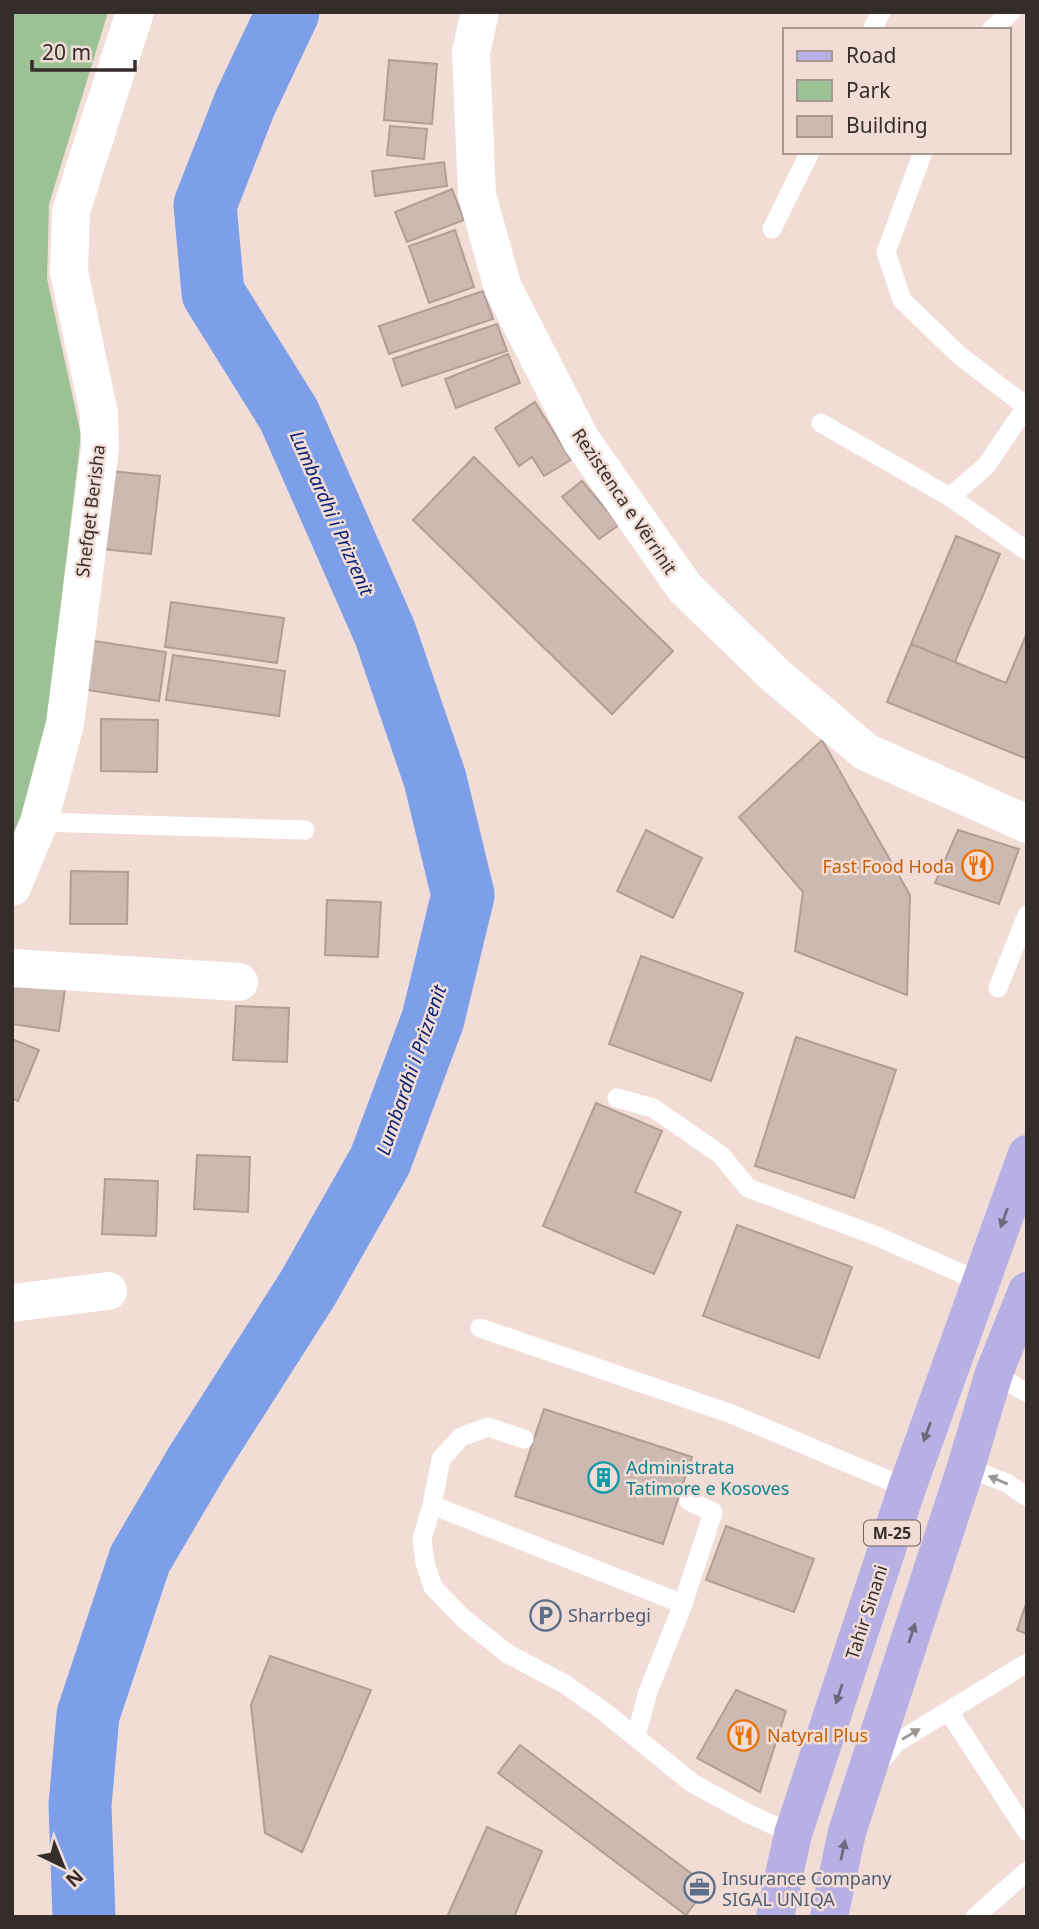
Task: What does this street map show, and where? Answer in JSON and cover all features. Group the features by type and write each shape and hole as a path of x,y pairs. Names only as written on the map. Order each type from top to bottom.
{"main road":[{"name":"Tahir Sinani","path":"775,1917 793,1834 907,1488 1027,1154"},
{"name":"M-25","path":"829,1917 847,1832 994,1373 1027,1291"}],"street":[{"name":"Shefqet Berisha","path":"12,887 39,822 65,724 100,447 99,414 69,272 71,211 135,12"},
{"name":"Rezistenca e Vërrinit","path":"480,12 471,52 477,195 503,288 581,440 685,588 776,676 866,752 1027,824"},
{"path":"12,968 239,982"},
{"path":"12,1303 108,1291"}],"lane":[{"path":"873,28 881,12"},
{"path":"993,28 1011,12"},
{"path":"772,229 809,154"},
{"path":"922,154 886,252 902,300 959,355 1027,407 986,466 950,497"},
{"path":"821,423 950,497 1027,551"},
{"path":"39,822 305,830"},
{"path":"998,988 1027,915"},
{"path":"617,1098 653,1108 721,1155 748,1188 874,1235 981,1282"},
{"path":"480,1328 729,1413 907,1488"},
{"path":"994,1373 1027,1393"},
{"path":"524,1439 488,1427 461,1437 441,1459 422,1539 425,1563 433,1587 446,1602 508,1654 563,1683 636,1736 692,1783 747,1814 793,1834"},
{"path":"966,1467 1007,1483 1027,1497"},
{"path":"636,1736 648,1692 683,1604 713,1512 689,1501"},
{"path":"432,1505 683,1604"},
{"path":"863,1782 895,1743 1027,1663"},
{"path":"948,1712 1027,1832"},
{"path":"975,1917 1027,1871"}],"green space":[{"path":"12,12 108,12 49,204 47,279 81,435 48,713 24,815 12,840"}],"building":[{"path":"389,60 437,64 432,124 384,120"},
{"path":"390,126 427,129 424,159 387,155"},
{"path":"444,162 447,186 375,196 372,171"},
{"path":"452,189 464,220 407,242 395,212"},
{"path":"455,230 474,287 429,303 409,246"},
{"path":"483,291 493,319 389,354 379,326"},
{"path":"497,324 507,351 402,386 393,359"},
{"path":"508,354 520,383 456,408 445,379"},
{"path":"535,402 571,460 544,476 532,457 519,466 495,428"},
{"path":"474,457 673,651 612,714 413,520"},
{"path":"111,471 160,476 151,554 102,549"},
{"path":"582,481 619,525 599,539 562,497"},
{"path":"956,536 1000,554 955,662 911,644"},
{"path":"171,602 284,618 277,663 165,647"},
{"path":"1027,633 1027,759 887,702 911,644 1006,683"},
{"path":"88,640 166,652 159,701 81,689"},
{"path":"173,655 285,671 279,716 166,700"},
{"path":"101,719 158,720 157,772 101,771"},
{"path":"822,740 910,895 907,995 795,951 803,892 739,817"},
{"path":"646,830 702,858 673,918 617,891"},
{"name":"Fast Food Hoda","path":"958,830 1019,849 999,904 935,883"},
{"path":"71,871 128,872 127,924 70,924"},
{"path":"327,900 381,902 378,957 325,955"},
{"path":"641,956 743,993 711,1081 609,1044"},
{"path":"12,974 66,982 59,1031 12,1024"},
{"path":"236,1006 289,1008 287,1062 233,1060"},
{"path":"796,1037 896,1070 854,1198 755,1166"},
{"path":"12,1039 39,1050 18,1101 12,1098"},
{"path":"596,1103 662,1131 635,1192 681,1212 654,1274 543,1226"},
{"path":"197,1155 250,1157 248,1212 194,1209"},
{"path":"105,1179 158,1181 156,1236 102,1234"},
{"path":"737,1225 852,1267 819,1358 703,1316"},
{"name":"Administrata Tatimore e Kosoves","path":"544,1409 692,1457 663,1544 515,1496"},
{"path":"726,1526 814,1559 794,1612 706,1580"},
{"path":"1027,1601 1027,1634 1017,1630"},
{"path":"270,1656 371,1690 302,1852 265,1833 251,1705"},
{"name":"Natyral Plus","path":"736,1690 786,1711 760,1792 697,1758"},
{"path":"520,1745 708,1886 686,1915 498,1773"},
{"path":"487,1827 542,1851 514,1917 447,1917"}],"waterway":[{"name":"Lumbardhi i Prizrenit","path":"84,1917 80,1805 88,1715 140,1559 197,1462 308,1288 380,1161 433,1019 463,895 435,779 385,633 289,415 213,293 205,205 245,103 288,12"}],"place":[{"name":"Fast Food Hoda","path":"977,866"},
{"name":"Administrata Tatimore e Kosoves","path":"603,1477"},
{"name":"Sharrbegi","path":"545,1615"},
{"name":"Natyral Plus","path":"744,1735"},
{"name":"Insurance Company SIGAL UNIQA","path":"699,1888"}]}
